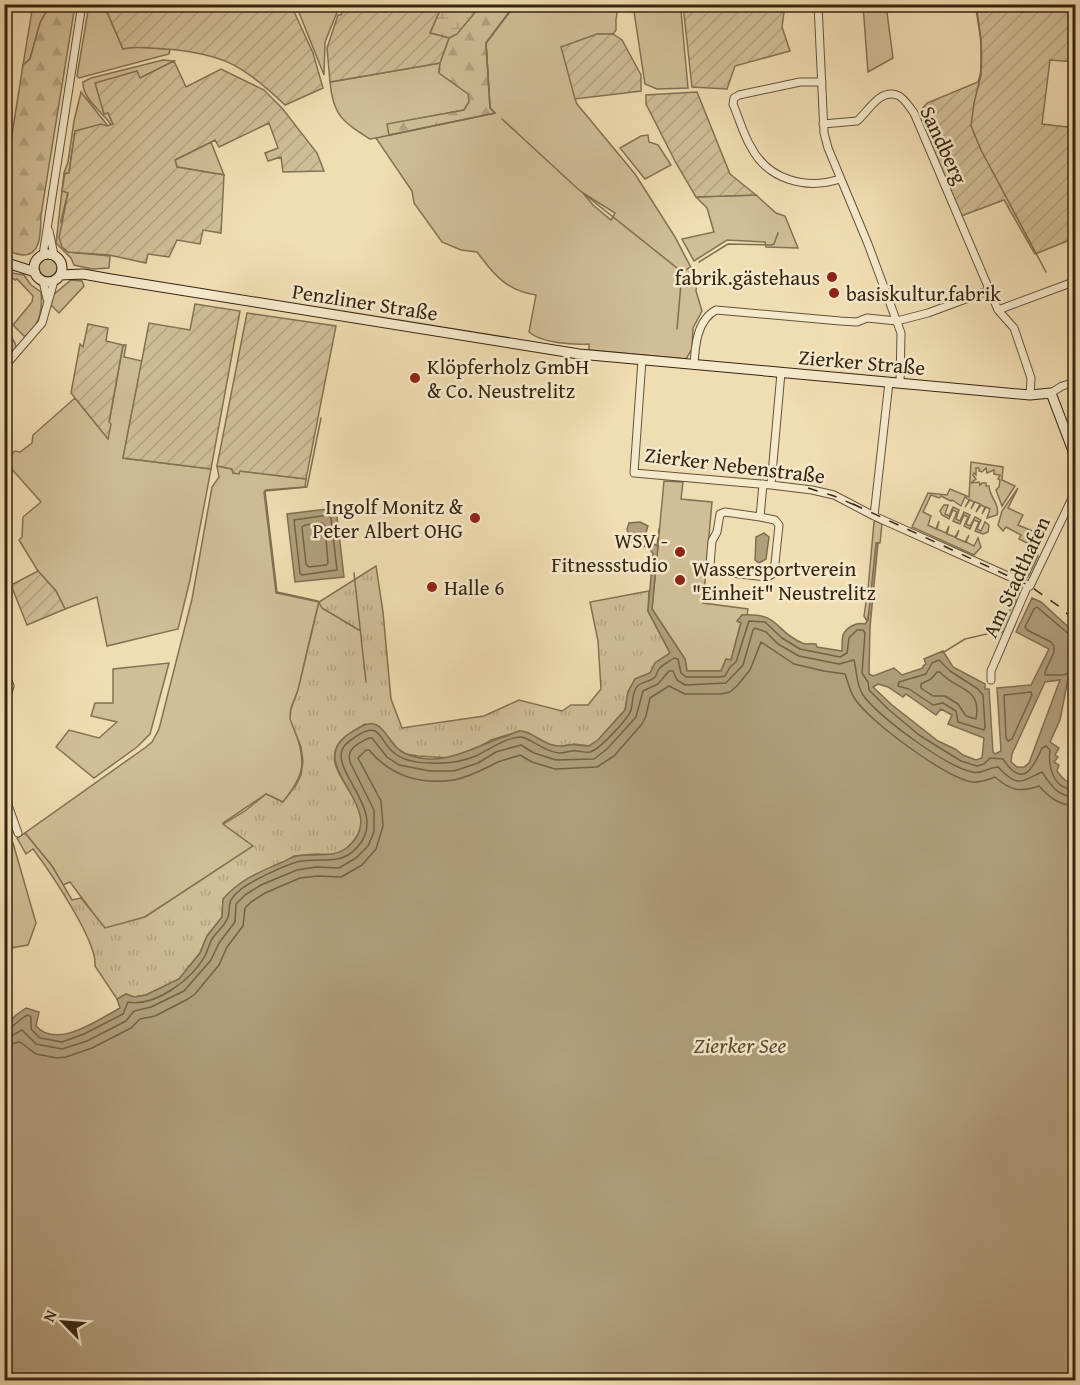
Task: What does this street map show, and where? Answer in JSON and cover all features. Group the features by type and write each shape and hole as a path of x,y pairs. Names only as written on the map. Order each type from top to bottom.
{"main road":[{"path":"35,272 44,256"},
{"path":"44,256 60,259 62,264 57,278 43,281 35,272 7,262 44,256"},
{"name":"Penzliner Straße","path":"62,264 83,274 534,347 642,360"},
{"name":"Penzliner Straße","path":"57,278 83,274"},
{"name":"Zierker Straße","path":"642,360 1051,393"},
{"path":"1051,393 1076,459"}],"street":[{"path":"44,256 82,4"},
{"path":"819,4 823,124 828,148 901,333 900,353 874,516"},
{"path":"822,81 800,82 739,95 734,98 733,104 750,147 776,173 794,182 806,184 840,179"},
{"name":"Sandberg","path":"823,124 857,121 879,98 897,95 914,113 998,310 1014,328 1030,378 1030,391"},
{"path":"4,367 37,329 45,315 57,278"},
{"path":"43,281 48,303"},
{"path":"998,310 1076,281"},
{"path":"694,365 697,337 709,315 716,310 857,322 867,318 897,321 928,313 990,290"},
{"name":"Zierker Nebenstraße","path":"642,360 634,473 763,484 834,495 874,516 1029,585"},
{"path":"771,485 781,373"},
{"name":"Zierker Straße","path":"1051,393 1062,386 1076,382"},
{"path":"760,517 763,484"},
{"name":"Am Stadthafen","path":"991,680 991,671 1029,585 1076,490"},
{"path":"725,512 760,517 775,520 779,525 773,575 768,577 712,570 710,565 712,541 718,530 720,514 725,512"},
{"path":"4,671 10,686 4,704"},
{"path":"4,794 6,805 18,833"}],"green space":[{"path":"33,5 50,5 40,23 30,59 23,65"},
{"path":"50,5 75,5 41,215 39,240 34,251 21,255 5,250 5,179 23,65 30,59 40,23"},
{"path":"89,5 104,5 123,49 134,47 170,49 169,54 79,78 77,76"},
{"path":"104,5 291,5 313,53 323,88 285,105 257,80 218,58 165,49 139,47 123,49"},
{"path":"296,5 340,5 325,42 324,75"},
{"path":"345,5 442,5 430,33 449,38 440,63 330,82 327,48 338,15 341,15"},
{"path":"442,5 498,5 478,9 457,34 449,38 430,33"},
{"path":"479,5 515,5 486,43 490,108 495,113 389,135 387,124 464,110 469,102 468,94 439,73 440,63 449,38 457,33"},
{"path":"515,5 622,5 618,7 616,30 613,34 597,34 575,99 635,174 675,237 697,279 696,291 702,311 693,328 692,349 686,359 589,350 589,344 566,344 534,336 529,332 536,295 517,290 502,281 477,252 461,250 442,242 414,203 412,191 376,138 370,139 353,128 341,117 334,103 330,82 440,63 439,73 469,94 469,102 464,110 388,124 389,135 495,113 490,108 486,43","holes":["583,193 615,213 611,220"]},
{"path":"633,5 683,5 684,10 681,11 688,88 657,89 645,84"},
{"path":"683,5 785,5 782,27 790,51 735,66 727,89 692,87"},
{"path":"863,5 886,5 893,58 868,72"},
{"path":"975,5 1075,5 1075,62 1050,60 1042,124 1075,128 1075,172 1071,174 1075,182 1075,238 1035,254 1004,200 961,216 919,117 927,103 978,82 982,54"},
{"path":"597,34 613,34 622,40 641,75 641,91 575,99 561,47"},
{"path":"163,60 174,61 140,78 105,113 108,112 113,124 111,125 86,94 83,82 91,78"},
{"path":"174,61 186,87 221,69 264,90 282,108 317,153 324,171 283,172 281,157 268,161 265,153 278,148 269,123 219,147 215,140 175,160 177,167 224,175 221,233 203,230 200,244 177,240 169,257 148,254 146,263 109,255 68,252 62,247 59,238 68,193 62,191 65,173 69,173 75,131 101,124 107,126 113,124 108,113 104,114 95,83 137,71 140,78"},
{"path":"81,92 108,126 75,131 69,173 63,191 68,192 61,221 68,252 110,256 109,268 92,269 74,265 71,258 56,243 64,173"},
{"path":"697,92 730,174 756,195 696,197 676,163 646,104 646,95"},
{"path":"648,135 649,142 658,145 671,165 645,179 620,148 641,136"},
{"path":"211,142 224,175 177,167 175,160"},
{"path":"756,195 776,213 785,216 798,248 766,247 765,242 727,240 694,261 682,239 714,232 707,208 696,197"},
{"path":"48,259 56,264 57,268 52,276 48,277 40,272 39,268 44,260"},
{"path":"5,272 24,275 31,285 41,292 39,316 28,336 24,336 13,325 32,302 33,296 17,279 15,280 8,274 5,277"},
{"path":"71,280 82,281 84,286 59,313 51,305 53,295"},
{"path":"195,304 240,311 211,469 123,458 149,323 190,330"},
{"path":"247,313 336,326 306,479 240,471 239,474 233,473 232,469 217,466"},
{"path":"88,324 108,328 106,341 123,345 108,439 71,393 80,344 83,347"},
{"path":"5,331 14,340 16,347 5,363"},
{"path":"123,345 126,345 124,357 142,361 123,458 211,469 190,580 178,629 107,646 97,597 65,609 56,591 38,571 19,540 22,537 23,517 41,502 9,466 5,470 5,461 15,451 20,452 32,443 33,435 75,398 108,438"},
{"path":"971,462 1003,467 1002,480 1015,486 1002,506 996,490 999,487 1000,475 994,474 994,470 987,473 986,468 982,472 976,468 976,475 974,473 973,475 976,479 971,483 979,482 980,485 986,483 986,486 989,486 997,507 997,515 987,518 990,509 986,507 982,514 985,507 981,505 976,512 980,504 975,502 971,509 974,502 970,500 965,507 969,500 965,497 961,506 952,500 931,495 923,512 931,516 928,525 936,529 939,521 937,529 946,533 949,526 947,534 955,537 959,530 956,538 965,542 969,535 966,542 974,546 978,538 981,547 974,555 912,527 928,493 947,495 950,489 969,497"},
{"path":"217,466 232,469 233,473 239,473 239,471 306,479 305,487 264,492 276,593 319,602 299,687 290,712 301,752 301,769 299,777 283,802 266,794 223,823 254,846 145,917 105,929 70,882 63,885 52,866 25,833 146,747 152,742 159,729 192,599 212,487 219,477"},
{"name":"Wassersportverein \"Einheit\" Neustrelitz","path":"664,481 683,482 681,499 712,502 703,603 748,609 747,615 742,615 738,621 741,622 731,660 726,659 721,671 687,671 685,659 652,609"},
{"path":"1018,488 1008,508 1023,515 1018,525 1035,532 1031,541 1028,540 1027,543 1019,539 1021,535 1006,527 1003,531 998,525 1002,511"},
{"path":"944,505 948,505 945,514 949,516 953,507 959,510 956,519 960,521 964,512 970,515 966,524 970,526 975,517 981,520 977,529 981,531 985,522 989,525 988,532 983,534 975,531 979,522 974,520 970,529 964,526 968,517 964,515 960,524 953,521 957,512 953,510 949,519 942,515 940,511"},
{"path":"874,522 882,524 880,543 877,543 867,621 864,616"},
{"path":"1031,552 1038,556 1028,577 1023,579 1028,565 1024,563"},
{"path":"376,566 383,612 391,699 402,728 484,716 519,700 562,711 571,705 588,705 601,689 598,641 590,602 649,591 648,611 670,653 655,663 650,673 635,679 628,692 625,710 598,740 589,746 574,744 559,747 520,731 491,740 474,750 450,758 406,754 389,738 365,724 351,732 339,743 334,756 337,770 360,811 361,825 355,840 337,855 294,856 223,899 222,917 207,936 200,953 179,979 146,995 134,997 126,994 117,999 95,966 89,941 60,889 33,849 26,854 17,838 25,833 52,866 72,900 81,898 105,928 145,917 253,846 223,824 245,811 266,794 283,802 301,775 303,761 301,747 290,719 291,709 298,690 319,602"},
{"path":"38,571 56,591 65,609 27,625 11,585"},
{"path":"1020,586 1022,592 1013,607 1015,609 1005,631 1000,633 1000,628"},
{"path":"169,663 150,734 137,747 94,778 56,747 69,730 99,738 117,722 91,716 95,703 113,703 113,669"},
{"path":"13,843 36,923 28,945 5,949 5,873 10,871 5,857 5,848"}],"water":[{"path":"336,508 344,577 295,582 287,514"},
{"name":"Zierker See","path":"640,522 648,526 644,539 658,546 652,609 685,659 687,671 721,671 726,659 731,660 741,623 737,621 742,615 764,617 802,643 842,651 845,632 852,626 865,624 868,620 876,543 878,543 870,627 869,674 873,676 894,668 902,675 923,668 926,664 924,659 943,651 953,667 985,684 985,689 989,689 993,752 995,754 1001,751 997,688 1031,685 1049,649 1016,632 1032,598 1041,602 1075,633 1075,677 1068,679 1060,720 1050,742 1059,748 1055,755 1058,757 1054,762 1059,765 1057,771 1067,781 1076,783 1075,1380 5,1380 5,1023 26,1008 39,1012 36,1026 45,1033 66,1034 90,1025 120,1008 117,999 126,994 134,997 146,995 179,979 200,953 207,936 222,917 223,899 236,886 293,857 338,853 349,846 359,832 361,818 336,764 335,752 344,738 357,729 374,724 384,731 399,750 420,758 433,759 446,758 518,731 527,732 556,746 589,746 598,740 625,710 628,692 635,679 650,673 655,663 670,653 648,611 653,554 647,547 632,545 627,529 629,523","holes":["1060,680 1029,763 1024,767 1017,767 1011,762 1012,754 1045,682","878,684 888,687 903,697 906,694 936,715 941,709 952,715 948,724 984,738 982,758 976,760 963,755 938,741 873,687"]},
{"path":"764,533 769,537 766,559 759,563 755,560 756,537"}],"waterway":[{"path":"494,112 490,108 486,43 515,4"},
{"path":"976,4 981,39 981,75 971,126 981,150 1046,272"},
{"path":"376,138 495,113"},
{"path":"502,119 578,189 682,272 677,329"},
{"path":"699,262 728,244 774,244 778,233"},
{"path":"683,272 690,267"},
{"path":"321,418 307,487 265,491 277,592 318,601 322,608 359,630"},
{"path":"657,546 659,529"},
{"path":"354,573 366,682"},
{"path":"944,652 965,639 1000,631"}],"railway":[{"path":"808,488 859,507"},
{"path":"853,504 1030,586 1060,607 1076,622"}],"place":[{"name":"fabrik.gästehaus","path":"832,277"},
{"name":"basiskultur.fabrik","path":"834,293"},
{"name":"Klöpferholz GmbH & Co. Neustrelitz","path":"415,378"},
{"name":"Ingolf Monitz & Peter Albert OHG","path":"475,518"},
{"name":"WSV - Fitnessstudio","path":"680,552"},
{"name":"Wassersportverein \"Einheit\" Neustrelitz","path":"680,580"},
{"name":"Halle 6","path":"432,587"}]}
